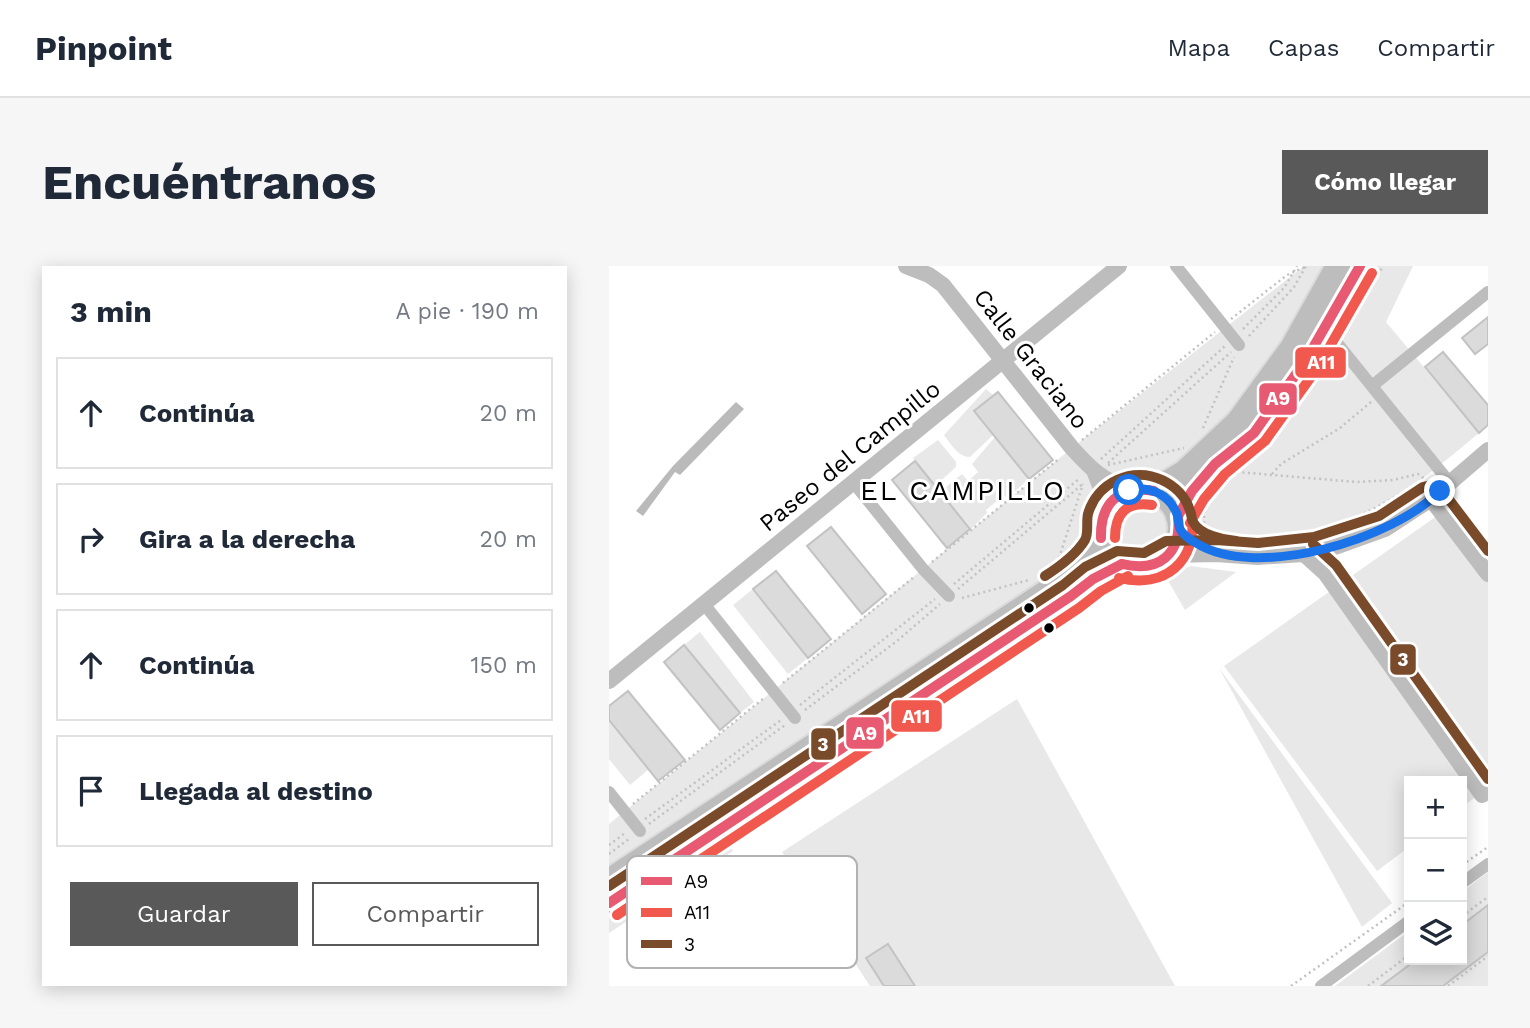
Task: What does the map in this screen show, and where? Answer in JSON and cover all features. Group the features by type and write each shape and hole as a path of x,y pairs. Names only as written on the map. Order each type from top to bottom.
{"main road":[{"path":"1154,491 1185,472 1238,422 1291,348 1338,266"},
{"path":"1179,522 1172,505 1154,491 1142,488 1129,490 1120,494 1105,508 1100,522 1101,538 1112,557 1130,567 1147,568 1163,561 1169,555 1177,543 1179,522 1192,491 1215,464 1254,433 1305,360 1360,266"},
{"path":"647,856 1062,582 1089,557 1101,538"},
{"path":"680,856 1072,597 1093,579 1122,564"},
{"path":"609,881 627,869"},
{"path":"609,903 627,891"}],"street":[{"name":"Calle Graciano","path":"907,266 929,275 943,285 958,302 1072,448 1102,491 1105,508"},
{"name":"Paseo del Campillo","path":"609,681 1119,266"},
{"path":"1176,266 1236,342"},
{"path":"1375,391 1488,292"},
{"path":"1337,343 1375,391 1440,491 1488,575"},
{"path":"1169,555 1258,557 1304,554 1335,547 1385,529 1440,491 1488,450"},
{"name":"Calle Graciano","path":"1090,475 1129,490"},
{"path":"853,482 923,569 947,594"},
{"path":"1179,522 1194,542 1216,554"},
{"path":"1325,573 1327,558 1335,547"},
{"path":"1304,554 1325,573 1482,795 1488,790"},
{"path":"704,604 792,716"},
{"path":"609,792 638,828"},
{"path":"1467,879 1488,864"},
{"path":"1321,986 1404,925"}],"path":[{"path":"1196,446 1105,466 1236,342 1284,288 1297,266"},
{"path":"624,811 1223,326 1287,275 1305,266"},
{"path":"609,854 638,828 792,716 947,594 1090,475 1236,342 1266,320 1294,287 1305,266"},
{"path":"1201,433 1236,342"},
{"path":"1272,474 1282,464 1340,428 1375,391"},
{"path":"1425,478 1388,502 1312,533 1245,537 1218,535 1206,527 1204,520 1206,509 1237,472 1357,482 1393,480 1418,474 1425,478 1440,491"},
{"path":"1058,560 1090,475"},
{"path":"609,845 638,828 897,641 947,594 1090,475"},
{"path":"938,605 1028,580"},
{"path":"1467,862 1488,847"},
{"path":"1467,912 1488,897"},
{"path":"1291,986 1404,906"},
{"path":"1448,986 1488,956"},
{"path":"1368,986 1404,959"}],"shaded area":[{"path":"1304,266 1338,266 1238,421 1154,491 1129,490 1112,483 1100,530 1089,557 646,856 627,856 627,869 609,881 609,824 1072,448"},
{"path":"1360,266 1413,266 1386,322 1479,433 1414,484 1360,515 1309,533 1218,535 1210,545 1199,538 1189,517"},
{"path":"986,389 993,395 974,411 993,435 970,457 962,455 944,435"},
{"path":"736,402 744,409 680,475 675,472 643,516 636,511 673,466"},
{"path":"995,437 1029,479 1007,498 1004,495 986,510 987,513 971,529 940,492 962,474 968,481 978,472 972,464"},
{"path":"938,440 956,462 956,467 935,486 913,458"},
{"path":"1141,498 1162,507 1171,528 1162,549 1141,558 1120,549 1111,528 1120,507"},
{"path":"1441,513 1488,575 1488,788 1467,803 1467,776 1404,776 1404,851 1377,871 1224,666"},
{"path":"1191,566 1236,572 1185,610 1166,577"},
{"path":"753,589 808,658 788,674 733,605"},
{"path":"700,632 754,702 740,713 684,645"},
{"path":"1219,668 1392,903 1362,927"},
{"path":"1017,699 1175,986 870,986 857,966 857,856 785,856 782,852"},
{"path":"609,720 649,769 630,785 609,759"},
{"path":"727,842 733,851 725,856 705,856"},
{"path":"1488,872 1488,986 1335,986 1404,935 1404,965 1467,965 1467,888"},
{"path":"627,906 627,921 609,933 609,918"}],"building":[{"path":"1488,317 1488,344 1475,354 1462,338"},
{"path":"1443,352 1488,405 1488,425 1479,433 1425,367"},
{"path":"998,392 1053,460 1029,479 974,411"},
{"path":"915,461 970,529 947,548 892,480"},
{"path":"831,527 886,594 862,614 807,546"},
{"path":"776,571 831,639 808,658 753,589"},
{"path":"684,645 740,713 720,730 664,662"},
{"path":"628,691 685,760 658,781 609,720 609,706"},
{"path":"1488,905 1488,952 1443,986 1381,986 1409,965 1467,965 1467,921"},
{"path":"888,944 915,986 884,986 866,958"}],"transit line":[{"name":"A9","path":"1178,516 1192,491 1215,464 1254,433 1306,360 1360,266"},
{"name":"A11","path":"1190,523 1204,499 1225,474 1265,441 1318,367 1372,273"},
{"name":"3","path":"1045,576 1072,556 1085,540 1088,514 1099,493 1108,485 1128,476 1151,476 1167,482 1183,497 1196,527 1212,536 1236,541"},
{"name":"3","path":"654,856 1063,585 1085,567 1117,551 1144,553 1166,541 1258,543 1314,537 1379,516 1423,487 1431,485 1441,489 1488,551"},
{"name":"A9","path":"1101,538 1104,515 1114,499 1131,491 1154,491"},
{"name":"A11","path":"1115,538 1117,522 1124,511 1136,505 1152,505"},
{"name":"A11","path":"1119,578 1151,579 1175,568 1189,546 1192,515"},
{"name":"A9","path":"1122,564 1147,566 1165,558 1176,541 1178,516"},
{"name":"3","path":"1313,544 1336,565 1488,779"},
{"name":"A9","path":"680,856 1093,579 1122,564"},
{"name":"A11","path":"706,856 1101,591 1128,576"},
{"name":"3","path":"609,886 627,874"},
{"name":"A9","path":"609,903 627,891"},
{"name":"A11","path":"617,915 627,908"}],"district":[{"name":"EL CAMPILLO","path":"963,490"}],"route":[{"path":"1129,490 1148,489 1164,496 1178,516 1180,529 1194,542 1216,554 1258,557 1304,554 1335,547 1385,529 1440,491"}]}
